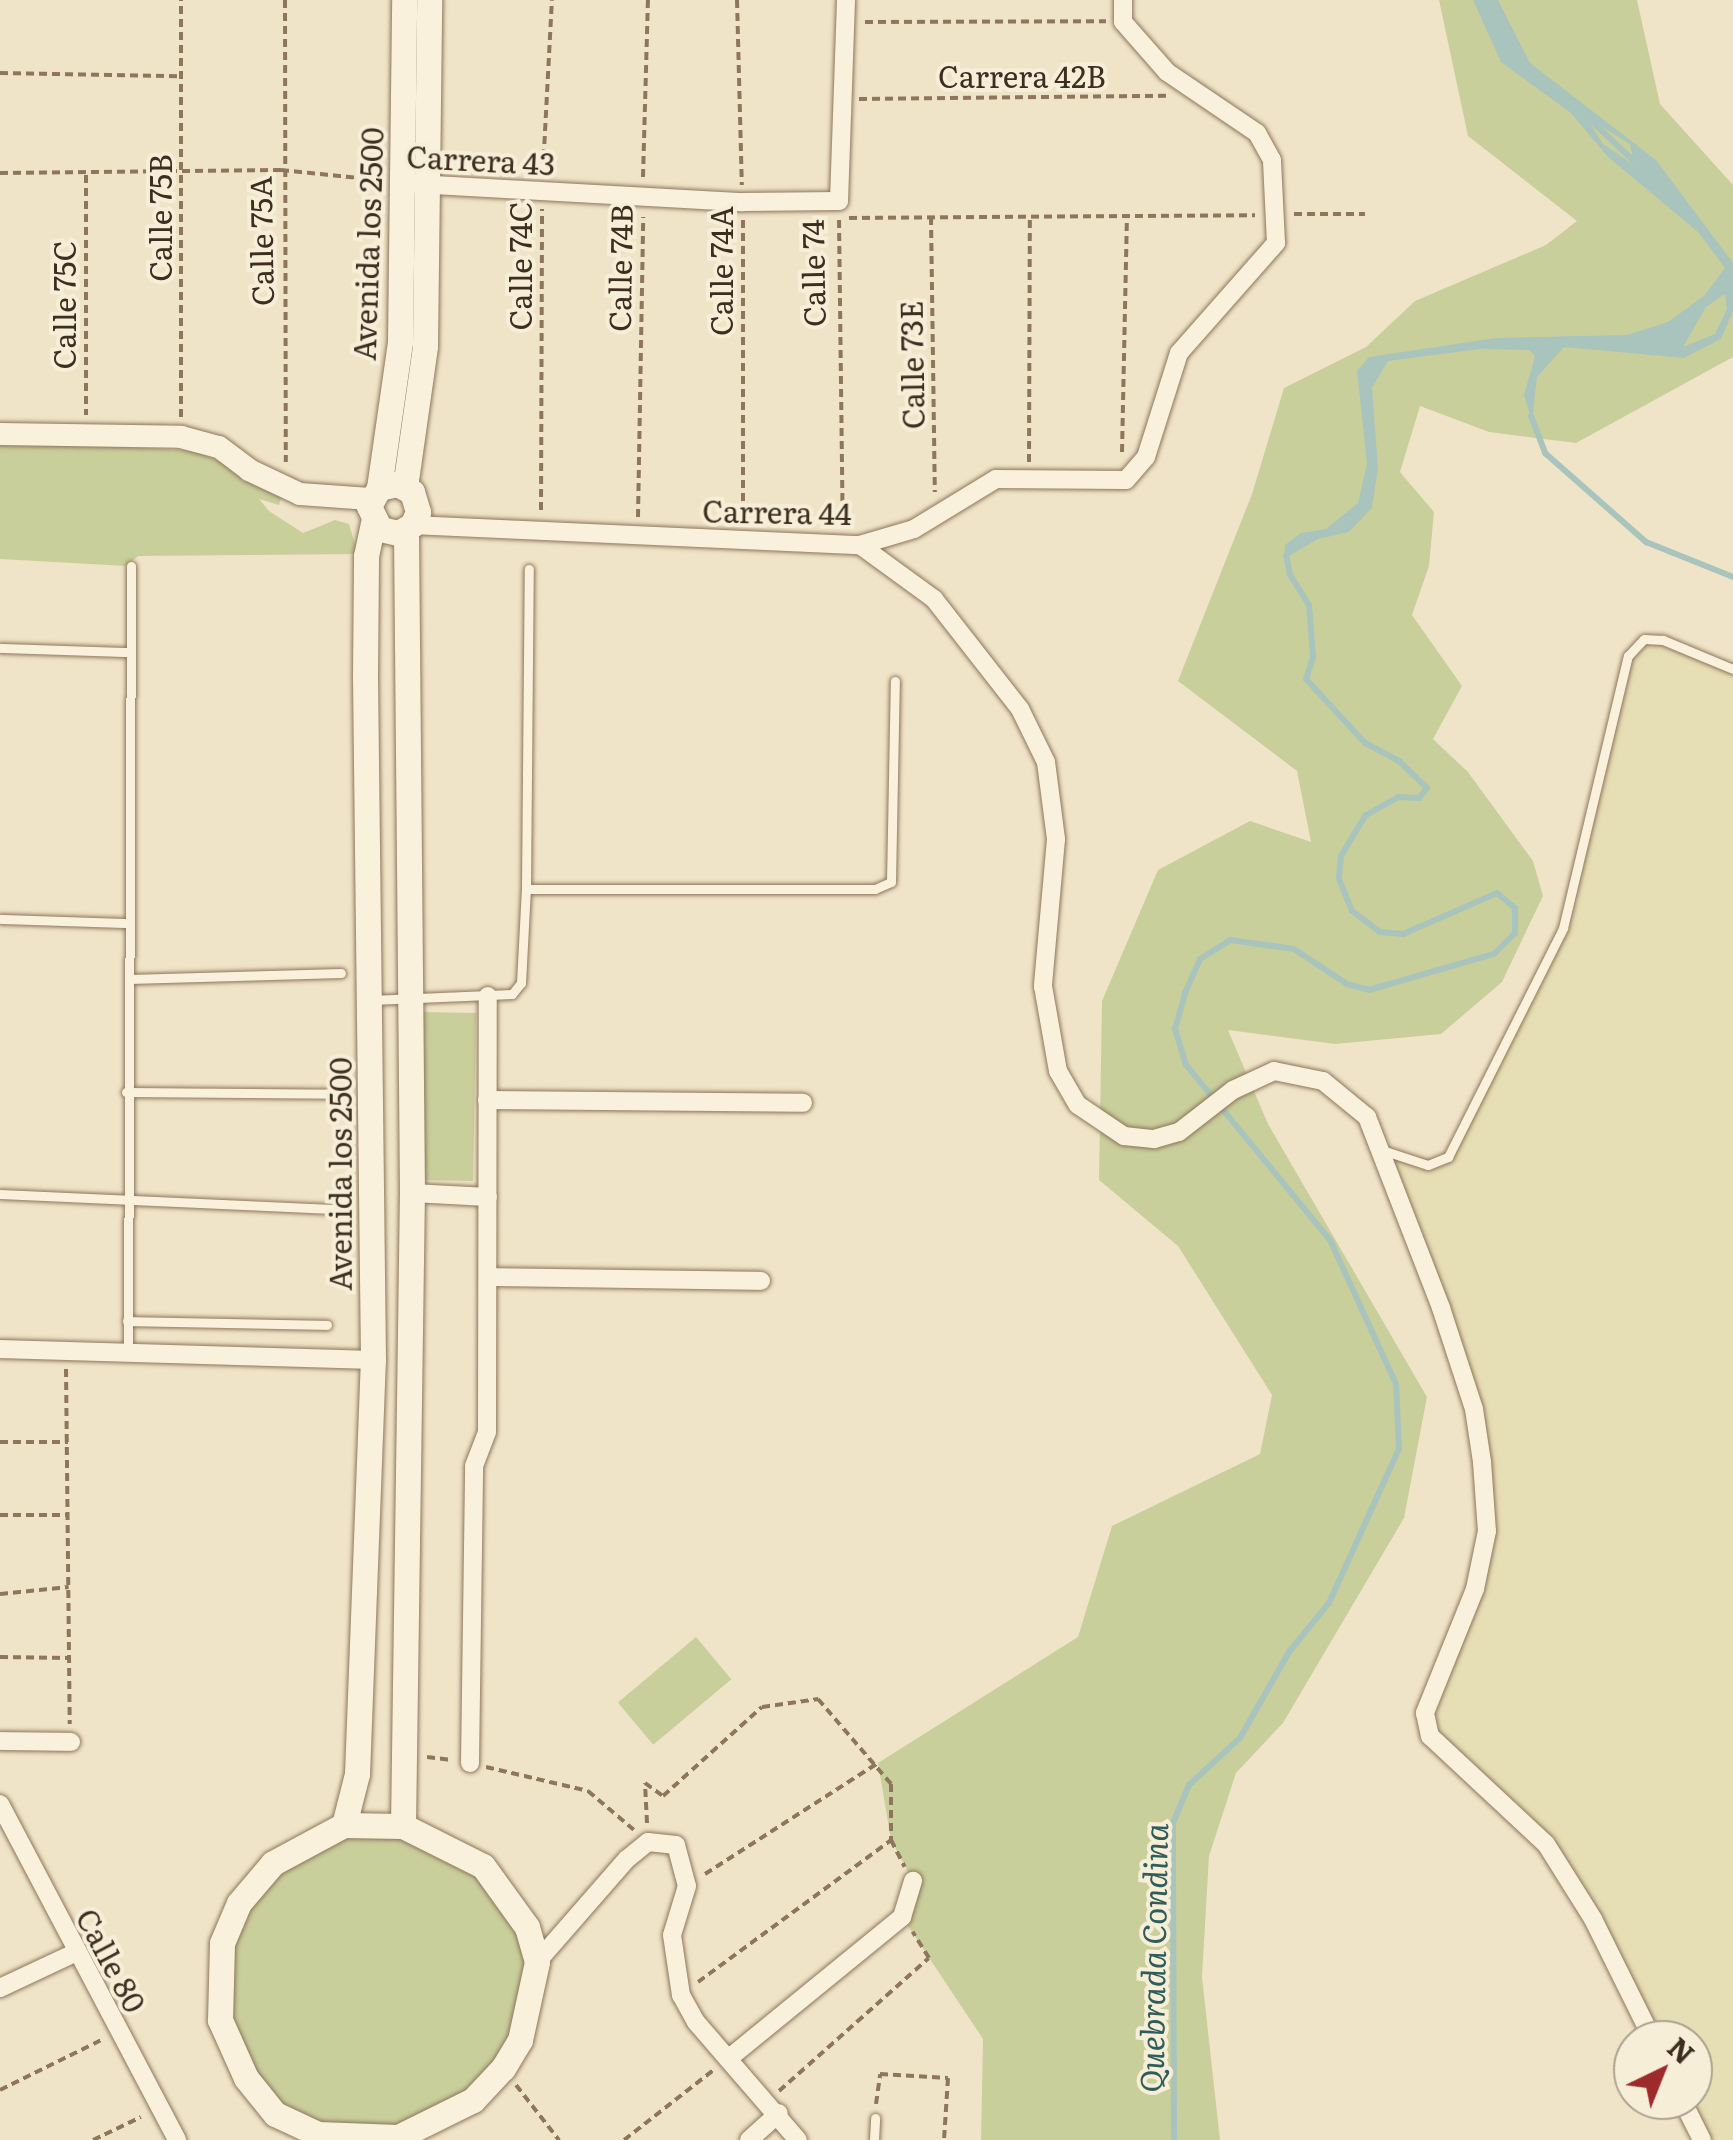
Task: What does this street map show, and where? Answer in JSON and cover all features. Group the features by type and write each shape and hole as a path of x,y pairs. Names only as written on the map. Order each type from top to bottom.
{"main road":[{"name":"Avenida los 2500","path":"344,1825 357,1774 372,1360 366,556 369,504 400,342 404,0"},
{"name":"Avenida los 2500","path":"403,1826 412,1193 406,1000 409,527 418,505 406,487 425,346 430,0"},
{"path":"406,487 369,504 388,532 409,527"},
{"path":"344,1825 403,1826 483,1866 527,1926 537,1962 520,2040 503,2068 473,2100 398,2137 360,2139 290,2132 231,2048 218,1996 222,1944 239,1903 273,1863 314,1835 344,1825"}],"street":[{"name":"Calle 74","path":"839,210 846,0"},
{"path":"1123,0 1124,21 1167,72 1257,134 1272,160 1276,244 1179,353 1146,458 1124,480"},
{"name":"Carrera 43","path":"402,183 643,193 839,210"},
{"path":"0,434 180,437 219,447 249,470 286,482 300,494 369,504"},
{"name":"Carrera 44","path":"409,527 851,545 914,529 996,480 1124,480"},
{"path":"851,545 934,598 1020,710 1046,762 1056,839 1043,986 1058,1072 1078,1106 1124,1136 1154,1139 1212,1113 1233,1090 1274,1071 1323,1081 1367,1117 1462,1372 1482,1462 1486,1531 1475,1589 1425,1713 1430,1736 1546,1844 1592,1918 1643,2020"},
{"path":"470,1763 474,1466 487,1432 488,996"},
{"path":"486,1100 803,1103"},
{"path":"412,1193 488,1197"},
{"path":"488,1277 760,1281"},
{"path":"0,1349 372,1360"},
{"path":"0,1740 70,1742"},
{"name":"Calle 80","path":"0,1804 177,2140"},
{"path":"537,1962 648,1842 676,1845 687,1886 672,1936 680,1995 728,2059 774,2107 798,2140"},
{"path":"728,2059 902,1917 913,1881"},
{"path":"0,1988 77,1952"},
{"path":"750,2140 774,2107"}],"lane":[{"path":"128,1354 124,1198 129,979 127,652 132,566"},
{"path":"370,1000 512,994 522,983 528,569"},
{"path":"1382,1150 1428,1165 1448,1157 1563,928 1628,656 1644,639 1663,640 1733,669"},
{"path":"0,648 127,652"},
{"path":"526,890 875,889 890,882 895,681"},
{"path":"0,918 127,923"},
{"path":"129,979 341,973"},
{"path":"126,1092 336,1094"},
{"path":"0,1194 333,1210"},
{"path":"127,1321 327,1325"},
{"path":"874,2140 875,2118"}],"path":[{"name":"Calle 75B","path":"180,437 181,0"},
{"name":"Calle 75A","path":"284,0 281,170 286,482"},
{"name":"Calle 74C","path":"541,533 542,191 552,0"},
{"name":"Calle 74B","path":"638,537 648,0"},
{"name":"Calle 74A","path":"737,0 743,202 744,542"},
{"path":"846,22 1124,21"},
{"path":"0,73 182,76"},
{"name":"Carrera 42B","path":"844,99 1200,96"},
{"name":"Carrera 43","path":"0,173 181,175 281,170 402,183"},
{"name":"Calle 75C","path":"86,175 86,435"},
{"path":"839,210 931,217 1364,214"},
{"name":"Calle 74","path":"839,210 851,545"},
{"name":"Calle 73E","path":"931,217 936,513"},
{"path":"1029,480 1030,217"},
{"path":"1124,480 1127,217"},
{"path":"65,1349 70,1742"},
{"path":"0,1442 68,1442"},
{"path":"0,1515 68,1515"},
{"path":"0,1594 69,1587"},
{"path":"0,1657 69,1658"},
{"path":"648,1842 644,1784 663,1796 762,1707 818,1699 878,1763 891,1784 891,1840 913,1881"},
{"path":"402,1753 470,1763 588,1792 648,1842"},
{"path":"687,1886 878,1763"},
{"path":"680,1995 891,1840"},
{"path":"774,2107 929,1958 902,1917"},
{"path":"0,2090 119,2032"},
{"path":"624,2140 728,2059"},
{"path":"503,2068 559,2140"},
{"path":"875,2118 880,2074 948,2078 944,2140"},
{"path":"93,2140 159,2108"}],"shaded area":[{"path":"1644,639 1733,669 1733,2140 1694,2140 1684,2120 1713,2120 1713,2020 1636,2020 1569,1879 1446,1757 1425,1713 1495,1541 1457,1354 1375,1161 1448,1157 1579,898 1570,898 1628,656"}],"green space":[{"path":"1439,0 1637,0 1660,104 1733,185 1733,357 1576,443 1489,432 1420,406 1400,472 1434,512 1429,566 1412,615 1462,686 1433,739 1468,772 1533,861 1543,896 1502,982 1441,1034 1335,1044 1228,1030 1268,1124 1427,1397 1404,1518 1283,1723 1236,1773 1209,1856 1202,1977 1220,2140 981,2140 983,2039 902,1917 913,1881 891,1840 878,1763 1078,1637 1112,1526 1260,1454 1272,1395 1178,1246 1099,1180 1102,1001 1158,870 1250,821 1311,842 1297,771 1178,681 1252,494 1284,388 1366,347 1415,301 1546,245 1577,221 1468,136"},
{"path":"0,440 196,451 230,466 244,482 249,470 286,482 279,505 259,499 269,511 303,533 335,520 349,524 358,554 138,556 126,566 0,559"},
{"path":"423,1012 476,1013 473,1181 420,1180"},
{"path":"696,1637 731,1679 653,1745 618,1703"},
{"path":"346,1820 483,1866 537,1962 503,2068 398,2137 318,2134 246,2078 220,2020 239,1903"}],"water":[{"path":"1473,0 1498,0 1530,63 1656,160 1733,263 1733,311 1721,339 1684,358 1564,347 1537,377 1532,421 1524,395 1535,356 1529,350 1480,349 1388,361 1372,388 1378,468 1372,508 1349,532 1318,539 1284,559 1285,545 1301,533 1326,529 1358,503 1367,464 1357,371 1369,357 1496,338 1627,335 1668,322 1704,296 1725,268 1699,233 1607,156 1571,113 1501,62","holes":["1586,117 1630,144 1634,165 1603,144","1725,294 1727,309 1715,334 1683,347 1706,307"]}],"waterway":[{"path":"1583,113 1639,166"},
{"path":"1531,416 1545,453 1646,542 1733,577"},
{"name":"Quebrada Condina","path":"1174,2140 1173,1823 1189,1785 1240,1738 1289,1652 1329,1603 1399,1449 1396,1384 1330,1240 1186,1065 1175,1029 1185,993 1200,959 1230,940 1294,949 1347,984 1369,990 1494,954 1515,933 1515,908 1497,893 1403,934 1380,932 1352,911 1339,878 1341,856 1354,834 1366,815 1398,797 1419,798 1427,788 1399,761 1365,743 1306,679 1313,657 1309,605 1290,575 1286,555"}]}
